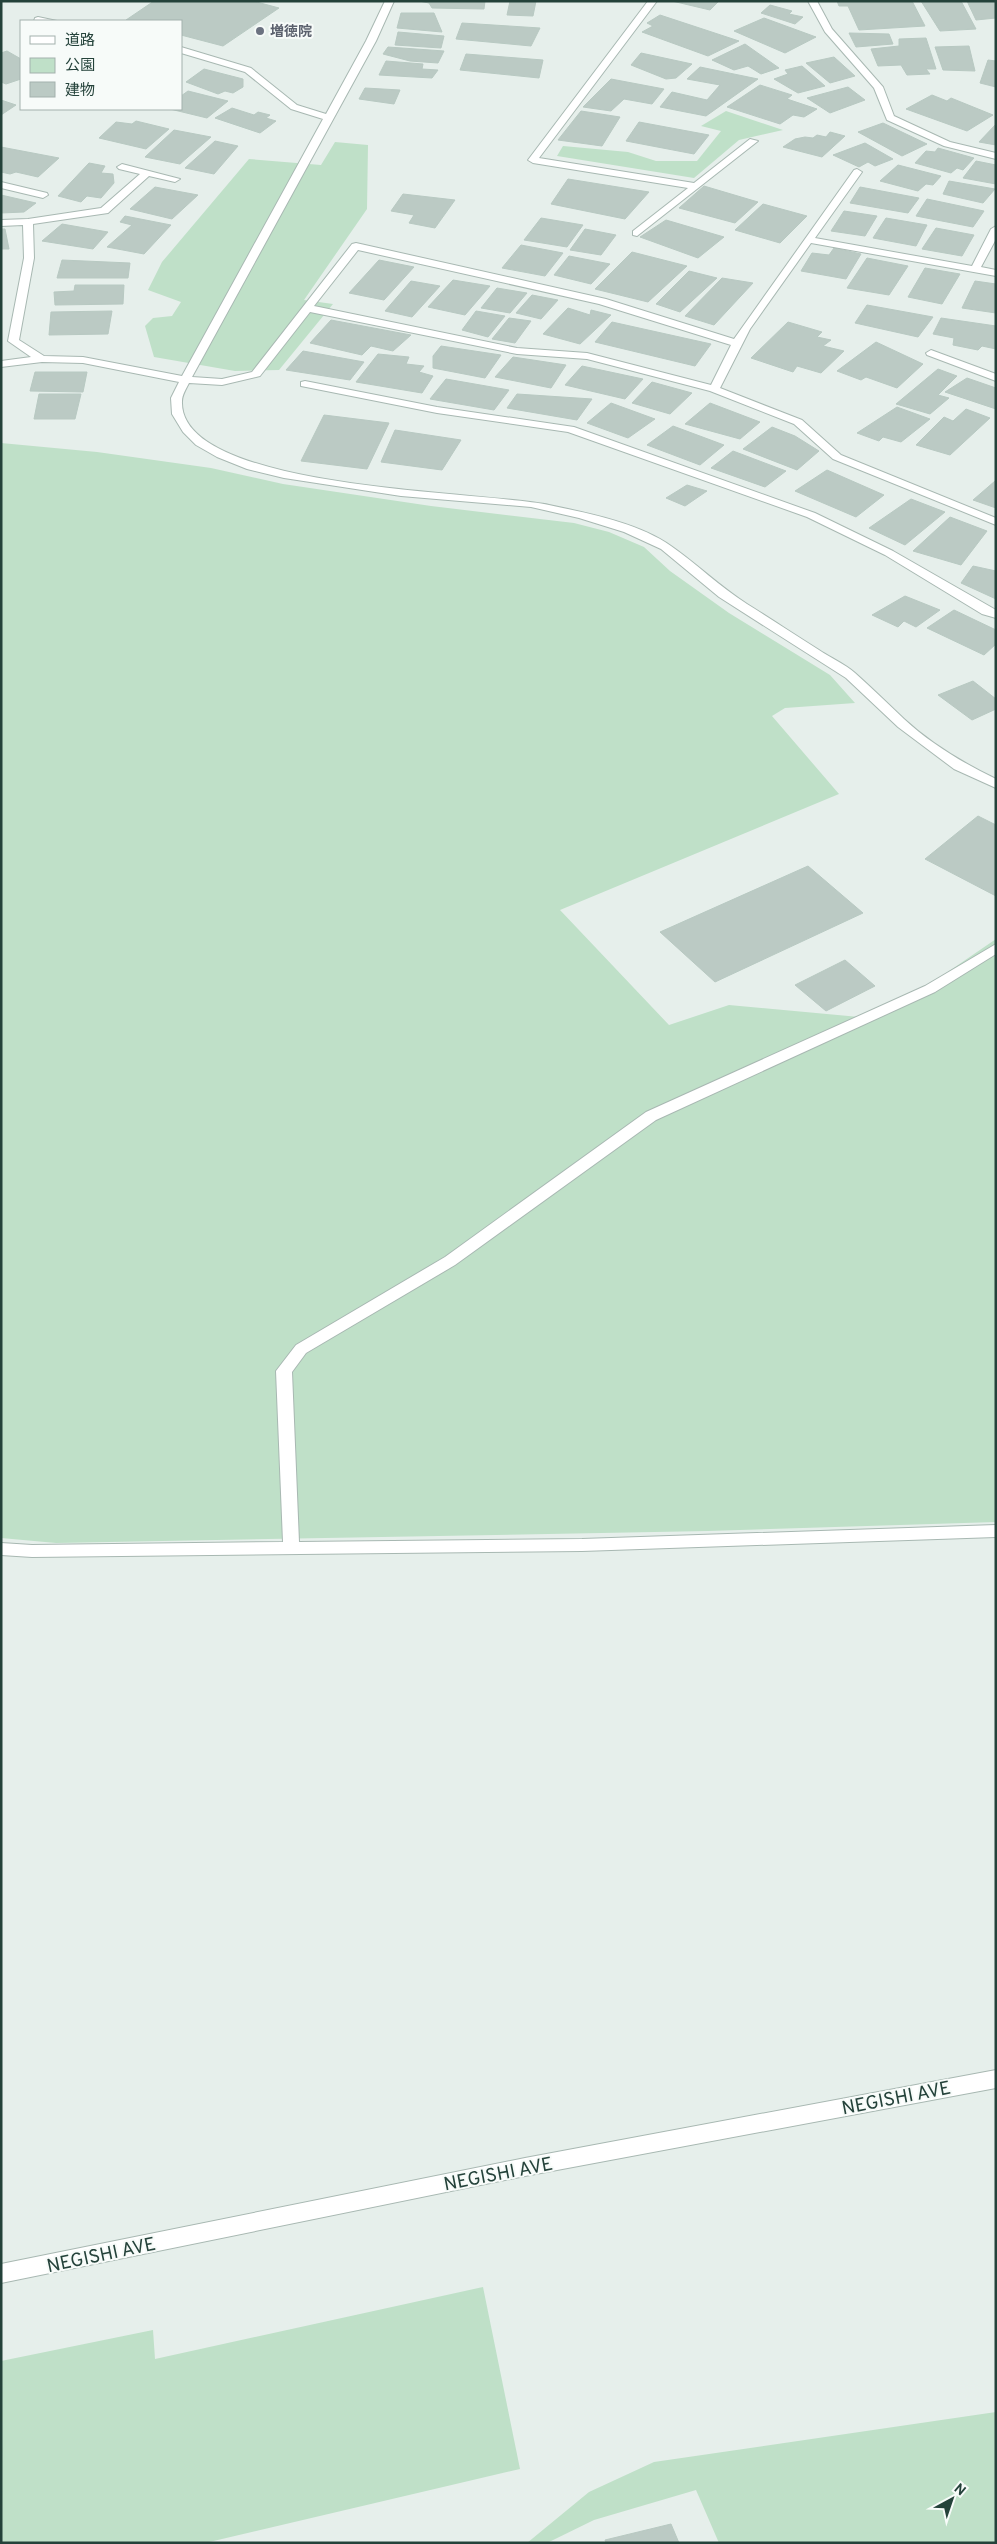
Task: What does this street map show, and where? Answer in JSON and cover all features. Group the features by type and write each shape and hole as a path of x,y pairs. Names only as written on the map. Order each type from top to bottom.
{"street":[{"path":"390,1 371,41 176,398 177,414 187,430 200,443 221,455 251,467 284,475 401,493 531,504 582,515 628,530 665,547 723,594 850,675 902,724 958,766 996,784"},
{"path":"653,1 533,160 695,186"},
{"path":"812,1 828,30 878,86 890,118 947,144 996,156"},
{"path":"182,50 248,70 294,107 328,118"},
{"path":"637,233 753,141"},
{"path":"122,167 175,179"},
{"path":"714,390 745,329 857,172"},
{"path":"1,223 28,222 104,211 147,173"},
{"path":"1,185 44,195"},
{"path":"28,222 29,258 13,341 42,359"},
{"path":"974,269 996,229"},
{"path":"810,240 996,273"},
{"path":"1,364 42,359 83,360 185,380 222,382 256,374 356,246 602,301 738,344"},
{"path":"308,308 517,351 587,356 714,390 798,422 837,457 996,522"},
{"path":"930,353 996,378"},
{"path":"305,384 437,410 570,429 810,515 889,553 986,611 996,614"},
{"path":"291,1548 284,1371 301,1349 450,1261 651,1116 930,989 996,948"},
{"path":"1,1549 32,1551 582,1545 996,1531"},
{"name":"NEGISHI AVE","path":"1,2274 525,2167 996,2078"}],"green space":[{"path":"726,111 783,130 739,140 694,178 557,156 563,146 628,152 656,161 697,161 721,131 701,126"},
{"path":"335,142 368,145 367,209 304,300 333,304 279,370 235,371 154,357 145,326 153,318 172,316 181,302 148,290 162,262 249,159 321,165"},
{"path":"1,443 97,452 211,468 283,484 431,506 574,523 609,532 644,547 670,571 729,613 830,675 855,703 785,708 772,716 839,794 560,910 669,1025 729,1005 870,1018 917,993 996,939 996,1522 708,1531 56,1543 1,1538"},
{"path":"483,2287 520,2469 205,2543 1,2543 1,2361 153,2330 155,2359"},
{"path":"996,2412 996,2543 719,2543 696,2490 594,2520 547,2543 527,2543 589,2492 654,2462"}],"building":[{"path":"154,1 253,1 279,8 223,46 182,35 182,20 126,20"},
{"path":"419,1 485,1 484,9 432,8 429,3"},
{"path":"510,1 536,1 533,16 507,15"},
{"path":"672,1 719,1 710,10"},
{"path":"837,1 912,1 925,26 859,30 848,6 839,6"},
{"path":"921,1 961,1 976,29 940,31"},
{"path":"967,1 996,1 996,18 976,20"},
{"path":"770,5 792,11 789,14 803,17 795,24 761,13"},
{"path":"401,13 434,13 442,32 397,28"},
{"path":"660,15 739,41 708,56 642,32 653,26 647,23"},
{"path":"764,18 816,37 785,53 734,31"},
{"path":"462,23 540,28 531,46 456,39"},
{"path":"398,32 444,36 441,48 395,45"},
{"path":"849,33 889,34 893,44 856,47"},
{"path":"926,38 936,69 926,69 930,74 907,75 901,65 878,66 871,49 899,46 899,39"},
{"path":"745,44 779,68 761,74 748,66 734,70 712,60"},
{"path":"969,46 975,71 943,70 935,47"},
{"path":"388,47 444,51 438,63 410,61 383,54"},
{"path":"7,51 20,58 20,79 6,84 1,82 1,53"},
{"path":"641,53 692,64 676,78 666,79 631,65"},
{"path":"466,54 543,60 539,78 460,70"},
{"path":"834,57 855,76 830,83 806,63"},
{"path":"988,60 996,61 996,87 980,83"},
{"path":"386,61 423,64 422,69 438,70 432,78 379,75"},
{"path":"802,66 825,86 798,93 774,79 788,74 785,70"},
{"path":"700,67 758,79 706,116 660,107 672,92 707,100 720,85 687,79"},
{"path":"204,69 243,79 243,87 233,93 225,91 218,94 186,82"},
{"path":"611,79 664,89 652,104 624,99 611,111 583,107"},
{"path":"760,85 792,95 787,99 817,109 804,117 793,115 780,124 727,107"},
{"path":"848,87 865,100 830,113 807,98"},
{"path":"365,88 400,90 394,104 359,99"},
{"path":"188,91 228,101 207,118 174,110 182,110 182,95"},
{"path":"932,95 947,101 951,98 993,115 967,131 906,109"},
{"path":"1,100 16,105 1,115"},
{"path":"232,108 254,115 258,112 270,115 266,118 276,121 260,133 215,118"},
{"path":"581,111 620,117 602,146 558,140"},
{"path":"136,121 169,129 146,149 99,138 116,122 132,124"},
{"path":"639,122 709,135 694,154 626,141"},
{"path":"883,123 927,144 902,156 858,132"},
{"path":"996,124 996,145 979,142"},
{"path":"174,130 211,137 180,164 145,157"},
{"path":"830,132 845,136 822,157 783,147 795,139 813,138 817,135 826,137"},
{"path":"215,141 238,146 214,174 185,168"},
{"path":"865,143 893,159 875,166 868,162 859,167 833,155"},
{"path":"1,147 59,158 38,177 16,172 10,174 1,172"},
{"path":"938,148 974,158 963,170 957,168 951,173 915,163 926,151 935,152"},
{"path":"976,161 996,165 996,184 963,178"},
{"path":"89,163 105,166 101,173 113,174 114,183 101,198 87,196 81,202 58,196"},
{"path":"898,165 941,176 933,185 926,184 918,191 880,181"},
{"path":"568,179 649,192 625,219 551,204"},
{"path":"949,181 995,189 983,203 943,194"},
{"path":"704,186 758,202 735,223 679,208"},
{"path":"155,187 198,195 172,219 130,209"},
{"path":"860,187 919,198 908,213 850,203"},
{"path":"403,194 455,200 435,228 409,223 414,215 391,211"},
{"path":"1,195 36,203 24,212 1,213"},
{"path":"927,199 984,211 973,227 916,216"},
{"path":"763,204 807,216 780,243 735,230"},
{"path":"844,211 877,216 865,236 831,231"},
{"path":"125,216 171,225 144,254 107,247 132,225 120,222"},
{"path":"541,218 583,225 567,247 524,240"},
{"path":"886,218 927,225 916,246 873,238"},
{"path":"666,220 724,237 698,258 640,237"},
{"path":"62,224 108,232 93,249 42,241"},
{"path":"936,228 974,235 962,256 922,249"},
{"path":"1,229 5,229 9,249 1,249"},
{"path":"585,229 616,235 601,255 570,250"},
{"path":"521,245 563,253 545,276 502,268"},
{"path":"834,248 861,254 846,279 801,271 812,253 829,255"},
{"path":"632,252 687,266 648,302 595,289"},
{"path":"569,256 610,264 591,284 554,275"},
{"path":"867,258 908,266 889,295 847,288"},
{"path":"62,260 130,263 128,278 57,278"},
{"path":"379,260 414,267 384,300 349,293"},
{"path":"925,268 960,274 942,304 908,297"},
{"path":"689,271 717,278 680,312 656,304"},
{"path":"722,278 753,283 714,325 685,316"},
{"path":"453,280 490,286 465,315 428,307"},
{"path":"411,281 440,286 412,317 385,311"},
{"path":"975,281 996,284 996,313 962,308"},
{"path":"75,285 124,285 123,304 55,305 54,292 74,291"},
{"path":"497,288 527,293 510,313 481,308"},
{"path":"532,295 558,300 541,319 516,313"},
{"path":"867,305 933,317 918,337 855,323"},
{"path":"568,308 590,315 591,310 611,315 580,344 543,334"},
{"path":"112,311 108,334 49,335 51,312"},
{"path":"476,311 505,316 488,337 462,330"},
{"path":"509,318 531,321 515,343 492,339"},
{"path":"941,318 996,326 996,349 982,346 978,350 953,345 954,338 933,334"},
{"path":"331,320 411,335 393,351 371,346 362,355 310,343"},
{"path":"612,322 711,344 695,366 595,342"},
{"path":"788,322 822,332 817,337 831,340 823,346 844,351 821,373 797,366 793,372 751,358"},
{"path":"876,342 923,364 897,388 866,377 861,380 837,371"},
{"path":"441,346 501,355 485,378 433,368 433,356"},
{"path":"303,351 364,362 350,380 286,370"},
{"path":"378,354 409,357 406,364 424,366 419,372 433,376 422,393 356,382"},
{"path":"513,357 566,365 551,388 495,377"},
{"path":"582,366 643,379 625,399 565,385"},
{"path":"938,369 957,376 938,395 949,398 930,414 896,404"},
{"path":"35,372 87,372 83,392 30,391"},
{"path":"967,378 996,388 996,409 945,392"},
{"path":"446,379 509,390 494,410 430,399"},
{"path":"652,382 692,393 670,414 632,403"},
{"path":"39,394 81,394 75,419 34,419"},
{"path":"517,394 592,399 577,420 507,408"},
{"path":"611,403 655,419 628,438 587,423"},
{"path":"710,403 760,422 740,439 685,424"},
{"path":"897,407 930,419 901,442 883,437 879,441 857,433"},
{"path":"966,409 990,418 950,455 916,445 944,417 953,421"},
{"path":"324,415 389,423 367,469 301,461"},
{"path":"673,426 724,445 700,465 647,445"},
{"path":"772,427 795,436 819,451 797,470 743,449"},
{"path":"395,430 461,440 442,470 381,462"},
{"path":"733,451 786,471 765,487 711,468"},
{"path":"827,470 884,495 856,517 795,491"},
{"path":"995,481 996,508 973,500"},
{"path":"687,485 707,491 685,506 666,498"},
{"path":"911,499 945,512 905,545 869,528"},
{"path":"950,517 987,531 961,565 913,551"},
{"path":"973,566 996,571 996,599 961,583"},
{"path":"905,596 940,610 916,627 904,621 898,627 872,615"},
{"path":"954,610 996,630 996,644 984,655 927,628"},
{"path":"973,681 996,699 996,709 972,720 938,695"},
{"path":"978,816 996,825 996,896 925,859"},
{"path":"808,866 863,913 715,982 660,932"},
{"path":"845,960 875,986 826,1011 795,985"},
{"path":"671,2524 679,2543 606,2543 605,2540"}],"place":[{"name":"増徳院","path":"260,31"}]}
